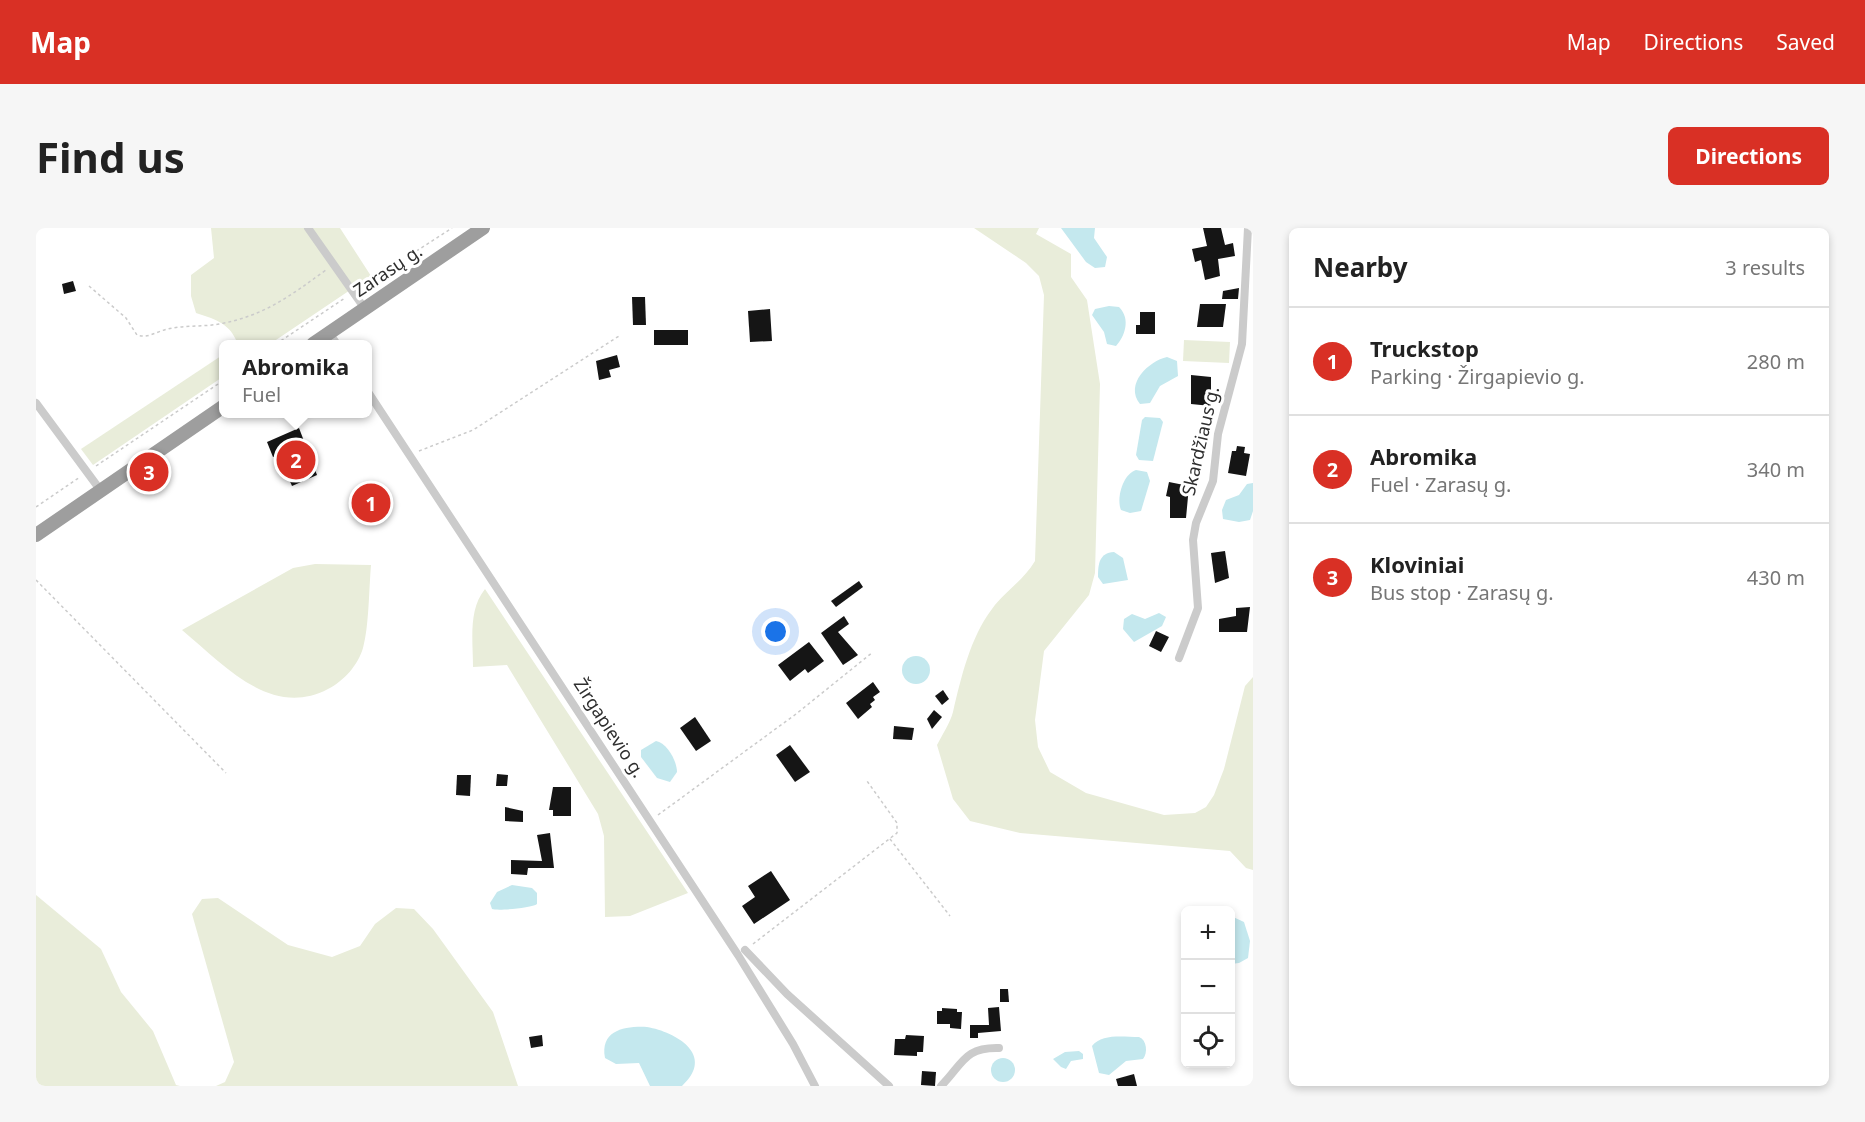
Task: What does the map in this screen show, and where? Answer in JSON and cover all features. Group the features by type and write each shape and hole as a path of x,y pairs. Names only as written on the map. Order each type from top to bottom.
{"highway":[{"name":"Zarasų g.","path":"333,339 365,309 483,228"},
{"path":"36,535 219,409"}],"street":[{"path":"308,228 365,309"},
{"name":"Skardžiaus g.","path":"1179,658 1198,608 1193,540 1196,523 1213,481 1218,434 1242,344 1248,228"},
{"name":"Žirgapievio g.","path":"372,398 772,1008 815,1086"},
{"path":"36,403 101,491"},
{"path":"745,950 787,994 889,1086"},
{"path":"941,1086 968,1055 981,1047 999,1048"}],"path":[{"path":"283,340 452,228"},
{"path":"89,286 110,302 126,318 137,335 143,338 168,328 218,325 254,316 277,306 334,264"},
{"path":"409,455 473,430 619,336"},
{"path":"36,507 219,383"},
{"path":"36,580 226,773"},
{"path":"650,821 796,714 873,652"},
{"path":"745,950 897,833 897,824 867,781"},
{"path":"890,838 950,916"}],"green space":[{"path":"211,228 340,228 371,276 276,340 236,340 224,325 196,313 191,296 191,275 214,258"},
{"path":"974,228 1039,228 1036,234 1071,254 1071,277 1087,300 1100,384 1095,573 1089,595 1044,651 1035,720 1038,747 1050,772 1086,793 1164,815 1195,813 1206,807 1214,795 1224,769 1245,686 1253,677 1253,870 1246,868 1230,851 1020,833 970,821 953,799 937,745 952,716 967,659 984,620 1035,561 1044,295 1039,276 1026,263"},
{"path":"1184,340 1230,342 1229,363 1183,361"},
{"path":"219,357 219,379 93,465 81,449"},
{"path":"315,564 371,565 368,619 363,648 350,672 328,689 307,697 287,697 268,693 232,672 182,630 293,568"},
{"path":"485,589 688,893 630,916 605,917 604,836 598,814 507,665 473,667 474,616 476,606"},
{"path":"36,895 101,949 121,992 153,1031 176,1085 180,1086 36,1086"},
{"path":"218,898 288,945 332,957 360,946 375,924 396,908 414,909 433,929 493,1012 518,1086 216,1086 225,1082 234,1062 192,914 202,899"}],"water":[{"path":"1061,228 1095,228 1094,238 1107,257 1105,267 1095,268 1086,262"},
{"path":"1109,306 1119,307 1126,322 1122,337 1116,346 1107,344 1104,332 1092,315 1095,309"},
{"path":"1167,357 1177,361 1178,376 1160,386 1150,403 1140,404 1135,389 1141,374 1153,363"},
{"path":"1145,417 1160,418 1163,422 1153,461 1139,460 1136,455 1142,420"},
{"path":"1136,470 1147,472 1150,481 1141,511 1130,513 1121,510 1119,499 1124,481 1131,472"},
{"path":"1253,483 1253,511 1250,520 1239,522 1223,519 1222,510 1226,500 1239,495 1247,484"},
{"path":"1114,552 1123,558 1128,580 1103,584 1098,577 1099,564 1105,554"},
{"path":"1159,613 1166,617 1162,626 1134,642 1123,629 1124,619 1132,614 1145,619"},
{"path":"916,656 926,660 930,670 926,680 916,684 906,680 902,670 906,660"},
{"path":"656,741 664,745 671,753 675,763 677,772 670,782 657,778 641,757 641,750"},
{"path":"512,885 532,888 537,893 537,904 515,909 492,909 490,903 497,892"},
{"path":"1235,918 1244,922 1250,941 1248,958 1235,964"},
{"path":"630,1027 647,1027 680,1040 694,1055 695,1064 691,1075 682,1086 650,1086 639,1063 616,1064 605,1058 604,1049 610,1036"},
{"path":"1107,1037 1139,1037 1144,1041 1146,1047 1143,1059 1126,1061 1109,1075 1099,1073 1092,1046 1096,1042"},
{"path":"1079,1051 1083,1054 1083,1059 1071,1061 1066,1069 1053,1059 1065,1052"},
{"path":"1003,1058 1012,1061 1015,1070 1012,1079 1003,1082 994,1079 991,1070 994,1061"}],"building":[{"path":"1203,228 1221,228 1225,245 1233,243 1235,256 1218,259 1220,276 1205,280 1201,260 1195,262 1192,249 1207,246"},
{"path":"73,281 76,291 64,294 62,284"},
{"path":"1239,288 1238,299 1222,299 1223,291"},
{"path":"632,297 645,297 646,325 633,325"},
{"path":"1200,304 1226,304 1223,327 1197,327"},
{"path":"770,309 772,341 750,342 748,311"},
{"path":"1140,312 1155,312 1155,334 1136,334 1136,325 1140,325"},
{"path":"654,330 688,330 688,345 654,345"},
{"path":"617,355 620,367 609,370 611,377 599,380 596,361"},
{"path":"1191,375 1211,377 1211,406 1191,404"},
{"path":"299,428 317,475 292,486 279,455 273,457 267,442"},
{"path":"1237,446 1245,447 1244,453 1250,454 1246,476 1228,473 1232,451 1236,451"},
{"path":"1169,482 1189,486 1186,518 1170,518 1170,497 1166,496"},
{"path":"1225,551 1229,578 1215,583 1211,553"},
{"path":"859,581 863,587 836,607 831,601"},
{"path":"1250,607 1247,632 1219,632 1219,619 1236,616 1236,608"},
{"path":"844,616 849,624 838,632 858,655 843,665 821,633"},
{"path":"1156,631 1169,637 1161,652 1149,646"},
{"path":"809,642 824,661 808,673 805,669 790,681 778,665"},
{"path":"873,682 880,692 873,697 875,700 870,704 872,707 858,719 846,703"},
{"path":"943,690 949,699 942,705 935,696"},
{"path":"934,710 942,717 932,729 927,719"},
{"path":"695,717 711,741 696,751 680,728"},
{"path":"894,726 914,728 912,740 893,739"},
{"path":"790,745 810,772 795,782 776,755"},
{"path":"497,774 508,775 507,786 496,786"},
{"path":"457,775 471,775 470,796 456,795"},
{"path":"553,787 571,787 571,816 553,816 553,810 549,810"},
{"path":"505,807 523,811 523,822 505,821"},
{"path":"550,833 554,868 528,868 527,875 511,874 511,860 542,861 537,835"},
{"path":"771,871 790,900 754,924 742,906 755,897 748,886"},
{"path":"1000,989 1008,989 1009,1002 1000,1002"},
{"path":"999,1007 1001,1031 978,1033 978,1038 970,1038 970,1025 989,1025 988,1008"},
{"path":"942,1008 957,1009 957,1012 962,1012 961,1029 950,1028 950,1024 937,1024 937,1011 942,1011"},
{"path":"542,1035 543,1046 531,1048 529,1037"},
{"path":"906,1035 924,1036 923,1052 917,1052 917,1056 894,1055 895,1039 905,1039"},
{"path":"922,1071 936,1072 935,1086 921,1085"},
{"path":"1134,1074 1137,1086 1118,1086 1116,1079"}],"place":[{"name":"Abromika","path":"296,460"},
{"name":"Kloviniai","path":"149,472"},
{"name":"Truckstop","path":"371,503"}]}
